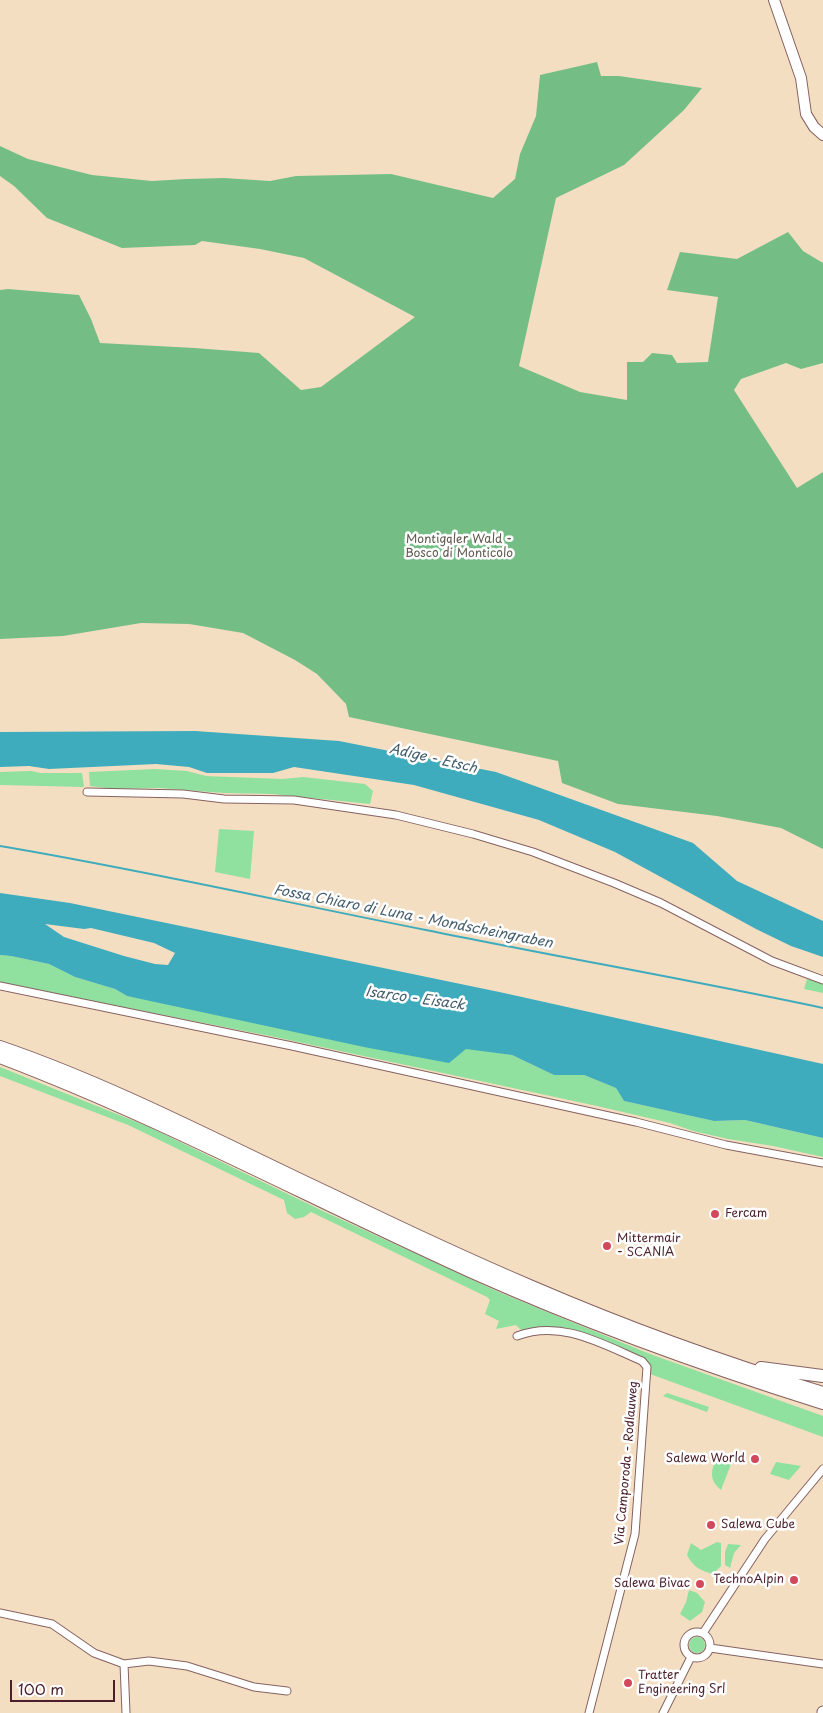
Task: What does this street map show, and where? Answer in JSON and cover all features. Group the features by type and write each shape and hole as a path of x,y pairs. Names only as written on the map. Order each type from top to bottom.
{"highway":[{"path":"0,1047 64,1071 147,1108 476,1263 534,1288 734,1365 823,1393"},
{"path":"0,1058 60,1080 154,1122 326,1204 531,1298 676,1355 823,1403"},
{"path":"734,1365 823,1376"}],"main road":[{"path":"774,0 801,78 806,114 814,127 823,135"}],"street":[{"path":"87,792 183,794 224,799 294,800 396,815 464,832 533,852 621,886 661,903 772,961 823,980"},
{"path":"0,986 283,1044 636,1122 726,1145 823,1163"},
{"name":"Via Camporoda - Rodlauweg","path":"517,1336 528,1332 554,1329 569,1331 642,1361 647,1367 635,1534 589,1713"},
{"path":"703,1633 765,1539 823,1469"},
{"path":"0,1613 52,1624 94,1653 124,1664 149,1661 187,1666 254,1687 287,1691"},
{"path":"703,1633 710,1641 710,1648 704,1657 696,1659 691,1657 684,1649 685,1639 689,1634 703,1633"},
{"path":"710,1648 823,1664"},
{"path":"663,1713 691,1657"},
{"path":"124,1664 126,1713"}],"green space":[{"name":"Montiggler Wald - Bosco di Monticolo","path":"597,62 601,76 619,76 702,88 684,110 624,165 556,198 519,366 580,392 627,400 627,362 643,362 652,353 672,355 677,363 708,362 718,297 667,290 680,252 737,259 788,232 803,251 823,263 823,363 801,369 786,363 741,379 734,390 797,488 823,472 823,849 781,828 717,816 618,804 562,783 558,761 349,717 346,704 317,674 295,660 243,633 189,624 141,623 63,636 0,639 0,290 8,289 79,295 100,343 259,353 301,390 321,387 415,317 304,258 260,249 202,241 195,245 122,248 47,218 14,186 0,176 0,146 28,159 92,175 152,181 224,178 270,181 296,176 391,174 493,198 515,179 520,154 536,116 540,75"},
{"path":"155,769 187,771 206,776 282,779 303,777 365,784 373,791 370,804 272,794 224,793 159,788 114,789 90,786 89,772"},
{"path":"31,771 41,773 82,773 84,787 0,785 0,772"},
{"path":"219,829 254,831 250,879 215,872"},
{"path":"0,955 49,964 75,977 115,989 127,996 512,1055 554,1075 584,1075 616,1088 624,1101 714,1121 745,1120 823,1138 823,1157 728,1139 597,1106 270,1036 0,983"},
{"path":"807,979 823,983 823,993 804,989"},
{"path":"0,1067 149,1127 325,1212 501,1293 650,1354 823,1416 823,1437 650,1374 650,1366 644,1359 567,1328 544,1327 522,1331 516,1325 496,1329 499,1321 485,1314 490,1300 487,1297 311,1212 304,1217 295,1219 287,1213 284,1200 128,1125 0,1076"},
{"path":"667,1393 709,1407 707,1412 663,1396"},
{"path":"718,1454 733,1459 721,1490 712,1477"},
{"path":"776,1462 801,1466 789,1480 770,1474"},
{"path":"717,1542 721,1543 721,1566 713,1574 698,1568 687,1555 691,1543 701,1550"},
{"path":"728,1544 741,1545 734,1553 730,1568 725,1565 725,1552"},
{"path":"689,1590 697,1593 705,1602 702,1612 690,1621 680,1614"},
{"path":"694,1637 700,1637 705,1642 703,1651 694,1653 689,1648 689,1642"}],"water":[{"path":"195,731 339,741 496,772 693,843 737,881 823,921 823,957 791,946 756,929 615,852 539,820 414,785 294,767 273,773 207,773 189,767 156,764 49,769 29,766 0,767 0,732"},
{"name":"Isarco - Eisack","path":"0,893 70,903 504,993 823,1064 823,1138 745,1120 714,1121 624,1101 616,1088 584,1075 554,1075 512,1055 466,1049 449,1063 364,1047 127,996 115,989 75,977 49,964 0,955","holes":["45,924 84,929 91,928 154,943 175,953 168,965 155,964 64,937"]}],"waterway":[{"name":"Fossa Chiaro di Luna - Mondscheingraben","path":"0,846 54,855 823,1008"}],"place":[{"name":"Fercam","path":"715,1214"},
{"name":"Mittermair - SCANIA","path":"607,1246"},
{"name":"Salewa World","path":"755,1459"},
{"name":"Salewa Cube","path":"711,1525"},
{"name":"TechnoAlpin","path":"794,1580"},
{"name":"Salewa Bivac","path":"700,1584"},
{"name":"Tratter Engineering Srl","path":"628,1683"}],"water label":[{"name":"Adige - Etsch","path":"433,759"}]}
